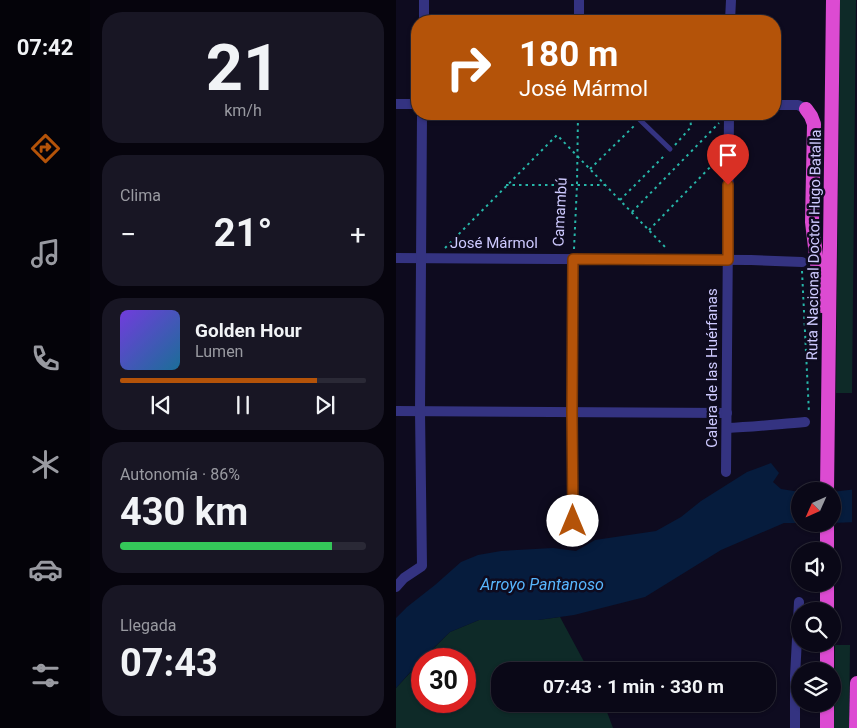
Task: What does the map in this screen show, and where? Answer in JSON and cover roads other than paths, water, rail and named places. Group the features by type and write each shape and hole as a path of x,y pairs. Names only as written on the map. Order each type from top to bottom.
{"highway":[{"name":"Ruta Nacional Doctor Hugo Batalla","path":"827,482 833,0"},
{"path":"806,109 814,124 813,228 828,378"},
{"path":"856,728 857,683"},
{"path":"827,712 827,728"}],"street":[{"path":"424,0 424,15"},
{"path":"579,0 579,15"},
{"path":"730,0 730,15"},
{"path":"396,104 411,104"},
{"path":"781,105 798,106 806,109"},
{"path":"396,586 422,566 420,411 422,120"},
{"name":"Calera de las Huérfanas","path":"725,120 729,148 726,472"},
{"name":"José Mármol","path":"396,258 802,262"},
{"name":"Camambú","path":"573,259 573,521"},
{"path":"396,411 727,413"},
{"path":"727,428 752,428 805,422"},
{"path":"795,728 796,652"}],"lane":[{"path":"643,120 670,149"}],"water":[{"name":"Arroyo Pantanoso","path":"771,463 779,473 773,482 781,489 791,491 791,523 784,523 721,550 645,597 574,615 538,620 479,620 450,632 433,648 411,648 411,671 396,688 396,618 461,562 478,555 501,551 553,548 576,551 595,540 656,531 681,517 701,501 747,472"},
{"path":"857,489 857,522 841,523 841,491"}]}
